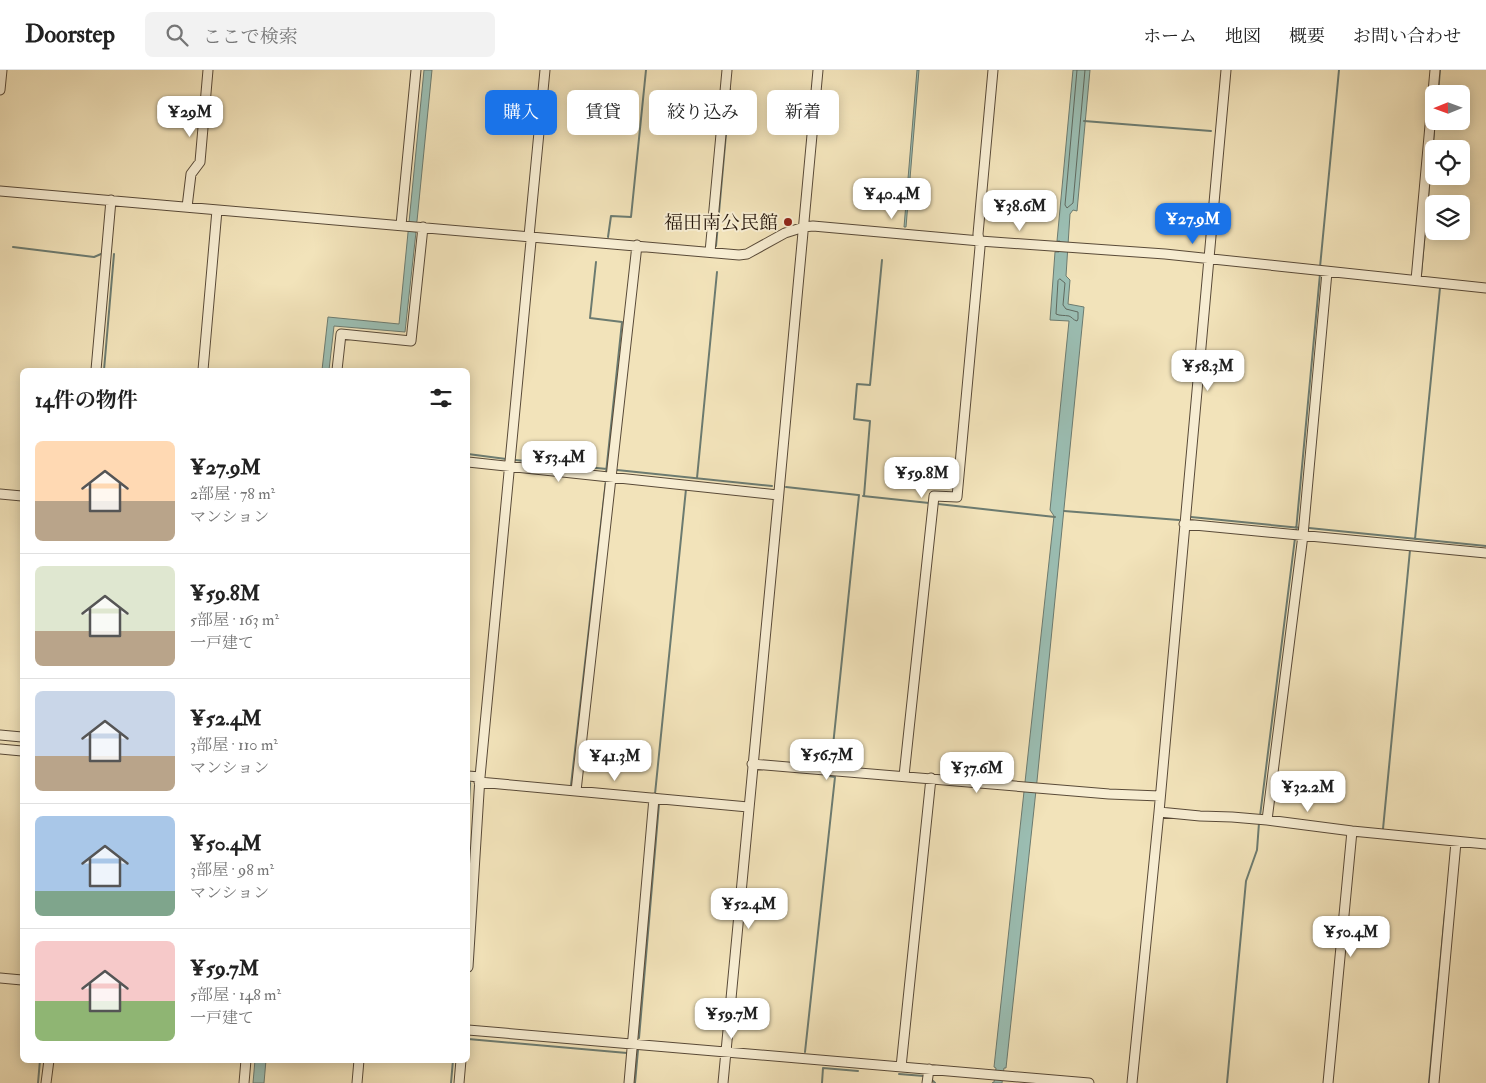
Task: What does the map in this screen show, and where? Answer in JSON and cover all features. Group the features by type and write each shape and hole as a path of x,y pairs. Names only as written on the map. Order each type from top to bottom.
{"street":[{"path":"0,90 2,70"},
{"path":"187,207 191,174 200,162 208,70"},
{"path":"337,368 341,334 412,341 412,226 416,70"},
{"path":"470,933 479,780 531,241 529,236 545,70"},
{"path":"710,252 726,70"},
{"path":"723,1083 818,70"},
{"path":"904,776 934,496 957,497 980,247 978,234 993,70"},
{"path":"1132,1083 1159,812 1226,70"},
{"path":"1416,280 1435,70"},
{"path":"0,190 747,254 785,233 804,227 833,227 980,241 1208,258 1486,288"},
{"path":"96,368 111,200"},
{"path":"203,368 217,210"},
{"path":"576,791 637,245"},
{"path":"1262,819 1298,534 1322,271"},
{"path":"470,462 778,495"},
{"path":"0,494 20,496"},
{"path":"1184,524 1486,553"},
{"path":"0,735 20,737"},
{"path":"0,750 20,752"},
{"path":"752,764 1038,788 1160,796"},
{"path":"470,777 479,780 576,791 748,807"},
{"path":"901,1067 932,778"},
{"path":"629,1083 654,798"},
{"path":"1159,812 1262,819 1352,831 1486,844"},
{"path":"1328,1083 1352,831"},
{"path":"1434,1083 1456,842"},
{"path":"0,978 20,980"},
{"path":"470,1030 994,1074 1036,1081 1089,1083"},
{"path":"46,1083 49,1063"},
{"path":"244,1083 246,1063"},
{"path":"357,1083 359,1063"},
{"path":"459,1083 461,1063"},
{"path":"927,1083 928,1069"}],"water":[{"path":"424,70 432,70 405,332 334,326 329,368 322,368 328,317 399,324"},
{"path":"917,70 919,70 906,227 904,227"},
{"path":"1073,70 1090,70 1077,211 1073,210 1070,214 1066,276 1070,280 1068,304 1084,307 1037,781 1006,1068 1004,1068 1002,1083 992,1083 994,1082 996,1068 994,1067 1054,516 1050,510 1069,321 1050,320 1055,252 1059,252 1060,241 1057,241"},
{"path":"255,1063 266,1063 264,1083 253,1083"}],"waterway":[{"path":"608,237 611,216 631,217 646,70"},
{"path":"1320,267 1339,70"},
{"path":"1439,85 1440,70"},
{"path":"716,246 730,89"},
{"path":"1084,121 1211,131"},
{"path":"1421,275 1434,130"},
{"path":"13,247 94,257 101,254"},
{"path":"104,368 114,254"},
{"path":"864,496 870,421 854,419 857,384 870,385 882,260"},
{"path":"596,262 590,318 622,322 606,473"},
{"path":"697,478 717,272"},
{"path":"1296,531 1320,274"},
{"path":"1415,539 1440,288"},
{"path":"470,454 506,459"},
{"path":"515,460 607,469"},
{"path":"617,470 772,486"},
{"path":"571,785 606,480"},
{"path":"786,487 858,495"},
{"path":"655,794 686,489"},
{"path":"831,765 859,495"},
{"path":"863,496 929,503"},
{"path":"938,504 1055,517"},
{"path":"1064,511 1179,520"},
{"path":"1191,517 1301,528"},
{"path":"1309,528 1486,546"},
{"path":"1260,816 1295,538"},
{"path":"1383,829 1410,550"},
{"path":"805,1052 835,777 829,776"},
{"path":"639,1038 659,804"},
{"path":"1227,1083 1246,881 1257,850 1259,823"},
{"path":"1429,1083 1445,912"},
{"path":"470,1039 627,1053"},
{"path":"635,1083 638,1050"},
{"path":"38,1083 40,1063"},
{"path":"451,1083 453,1063"},
{"path":"822,1083 823,1068 858,1071"},
{"path":"899,1074 924,1076"},
{"path":"932,1080 935,1083"}],"place":[{"name":"福田南公民館","path":"788,222"}]}
